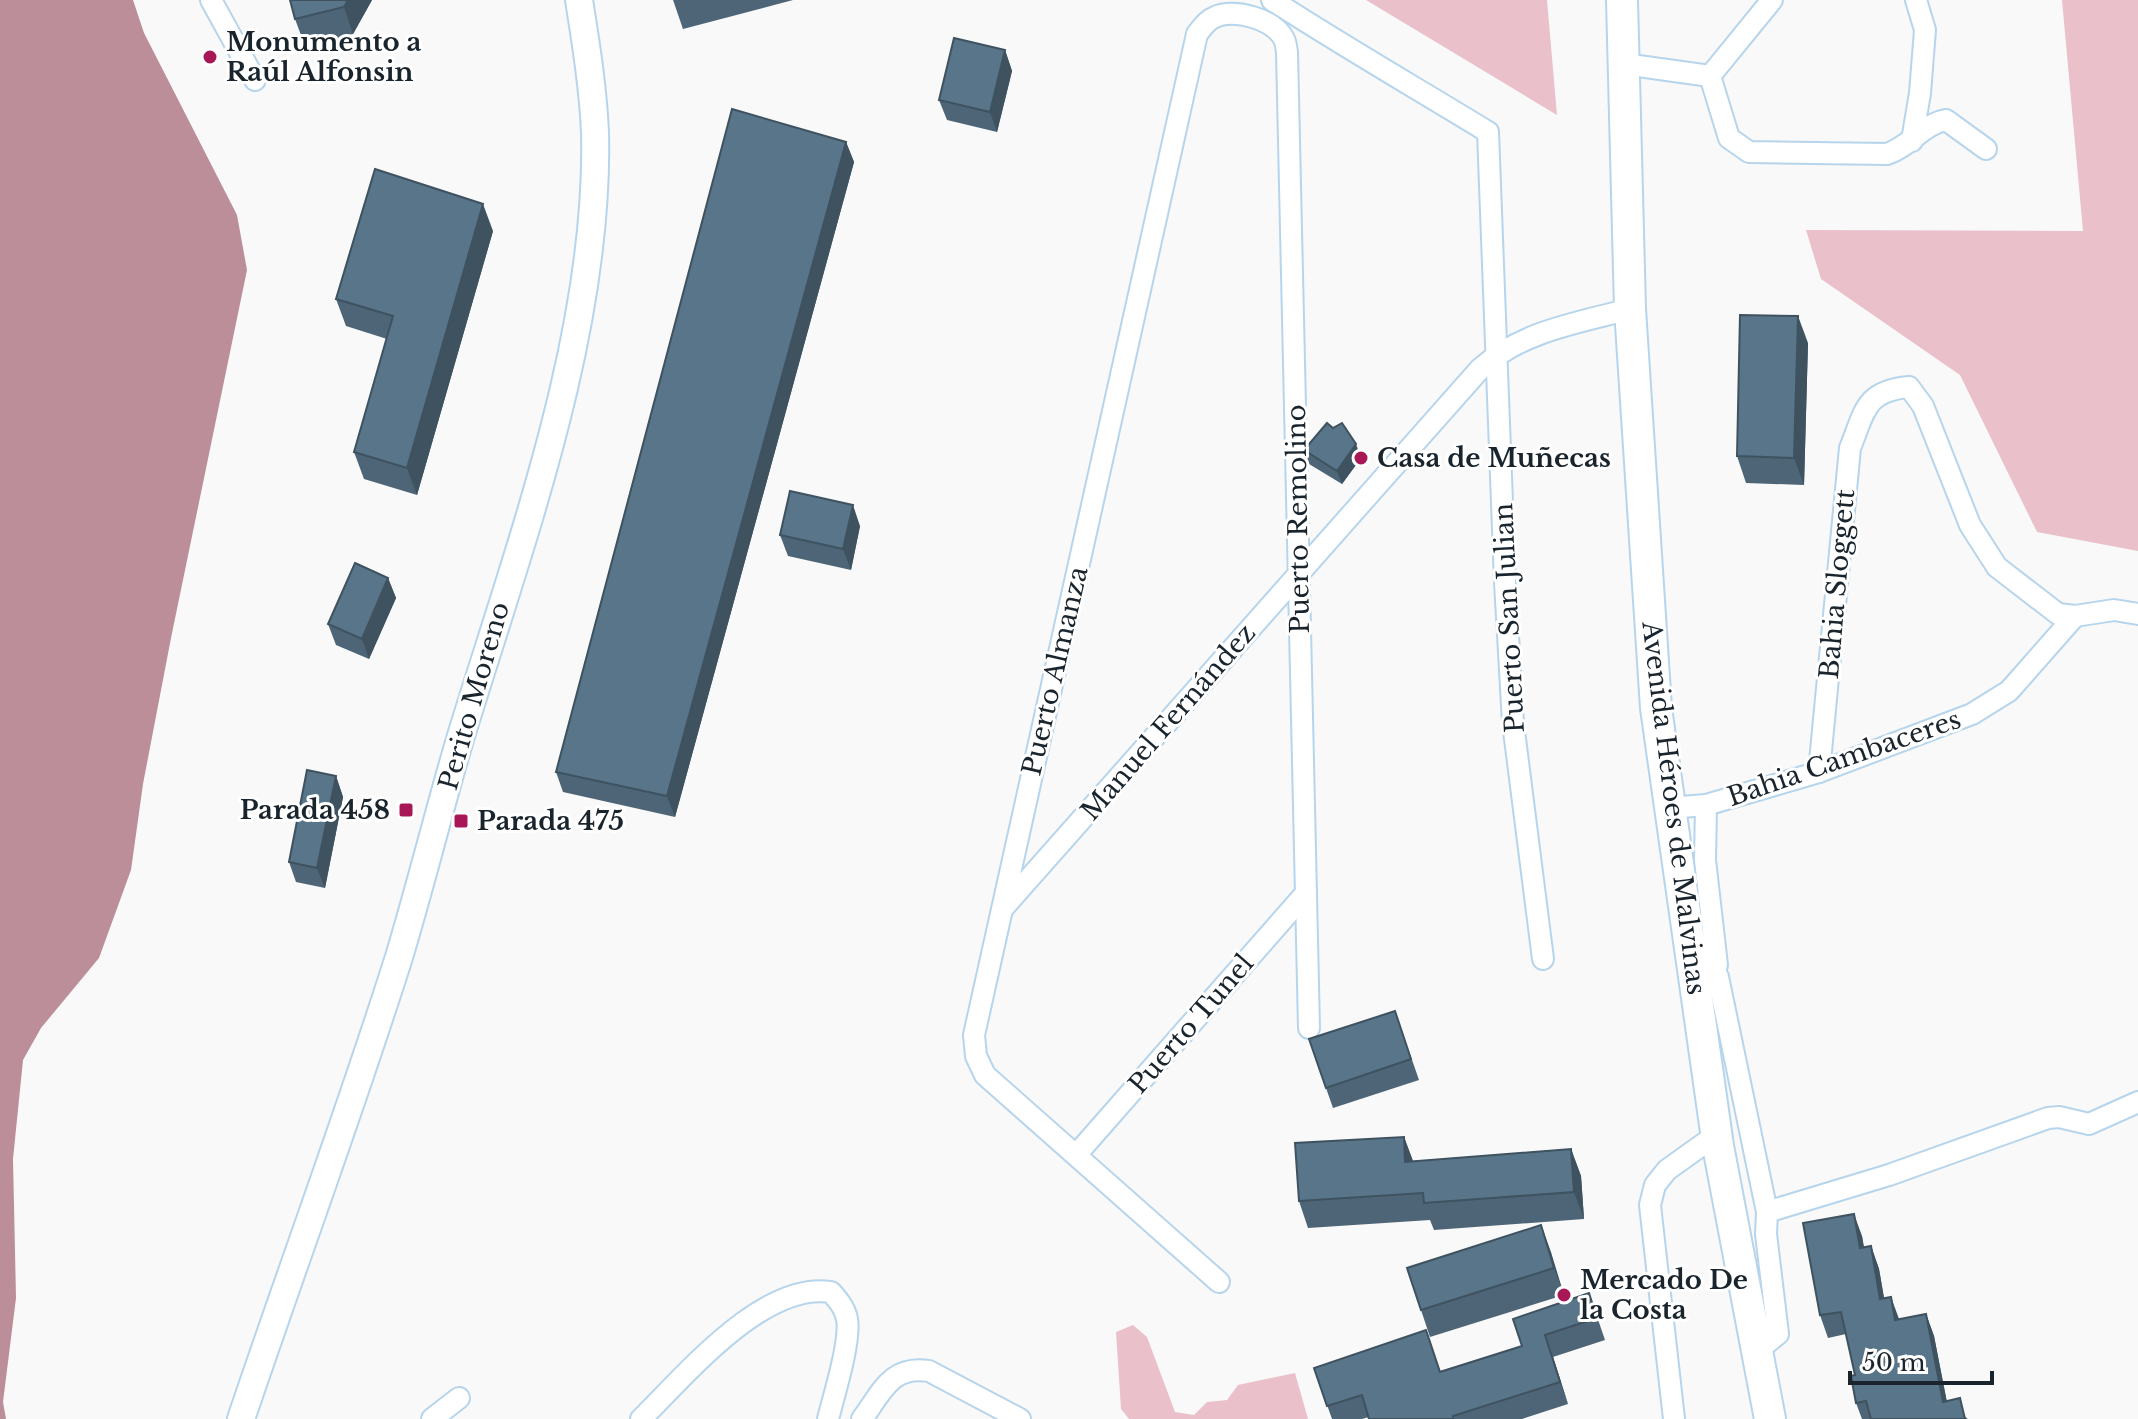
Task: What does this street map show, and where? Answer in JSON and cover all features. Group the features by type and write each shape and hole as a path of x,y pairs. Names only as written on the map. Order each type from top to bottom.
{"highway":[{"name":"Avenida Héroes de Malvinas","path":"1622,0 1630,309 1655,694 1716,1135 1770,1419"}],"main road":[{"name":"Perito Moreno","path":"241,1419 399,957 542,470 568,371 586,270 595,133 589,57 579,0"}],"street":[{"path":"211,0 255,80"},
{"name":"Puerto San Julian","path":"1272,0 1339,44 1488,132 1513,723 1543,959"},
{"path":"1710,76 1772,0"},
{"path":"1912,141 1925,30 1916,0"},
{"name":"Puerto Almanza","path":"1219,1282 985,1075 976,1056 974,1035 1197,34 1218,15 1234,14 1262,21"},
{"name":"Puerto Remolino","path":"1262,21 1283,38 1287,52 1309,1028"},
{"path":"1624,64 1710,76"},
{"path":"1710,76 1729,138 1749,152 1887,154 1904,148 1930,124 1946,120 1986,149"},
{"name":"Manuel Fernández","path":"1002,910 1480,369 1496,354 1531,335 1630,309"},
{"name":"Bahia Sloggett","path":"1819,772 1850,448 1870,400 1889,389 1909,387 1923,406 1970,525 1997,567 2058,614 2075,616"},
{"path":"2075,616 2114,610 2138,614"},
{"name":"Bahia Cambaceres","path":"1669,808 1706,805 1819,772 1972,714 2009,691 2075,616"},
{"path":"1706,805 1705,860 1718,977 1767,1212 1766,1234 1778,1334 1757,1351"},
{"name":"Puerto Tunel","path":"1076,1155 1306,893"},
{"path":"1688,931 1706,952 1718,977"},
{"path":"1767,1212 1889,1175 2048,1118 2059,1117 2089,1124 2138,1102"},
{"path":"1674,1419 1650,1205 1655,1185 1667,1170 1716,1135"},
{"path":"641,1419 732,1331 769,1307 797,1293 815,1289 831,1292 842,1305 847,1320 847,1336 828,1419"},
{"path":"862,1419 903,1370 917,1369 929,1371 1020,1419"},
{"path":"432,1419 459,1398"}],"shaded area":[{"path":"0,0 133,0 144,33 237,215 247,270 171,638 143,784 131,870 99,958 41,1028 23,1060 13,1159 16,1298 3,1402 6,1419 0,1419"},
{"path":"1366,0 1547,0 1557,115"},
{"path":"2062,0 2138,0 2138,551 2037,532 1960,375 1821,279 1806,230 2083,231"},
{"path":"1133,1325 1147,1337 1175,1412 1194,1415 1207,1402 1227,1400 1238,1385 1295,1373 1308,1419 1129,1419 1121,1409 1116,1332"}],"building":[{"path":"290,0 348,0 344,7 295,19"},
{"path":"954,38 1005,50 990,112 939,100"},
{"path":"732,109 846,142 667,796 556,772"},
{"path":"375,169 483,204 407,468 354,452 393,316 336,299"},
{"path":"1740,315 1798,316 1794,458 1737,456"},
{"path":"1327,423 1333,428 1342,423 1356,444 1337,471 1304,450"},
{"path":"790,491 853,505 843,549 780,535"},
{"path":"355,563 388,578 362,639 328,624"},
{"path":"307,770 336,776 317,868 289,862"},
{"path":"1395,1011 1411,1059 1326,1088 1309,1039"},
{"path":"1404,1137 1405,1162 1571,1149 1574,1192 1424,1203 1423,1193 1299,1201 1295,1143"},
{"path":"1854,1214 1860,1248 1871,1246 1880,1299 1891,1297 1895,1320 1926,1314 1943,1402 1960,1398 1965,1419 1871,1419 1866,1401 1856,1403 1851,1376 1855,1375 1841,1312 1820,1315 1803,1223"},
{"path":"1541,1225 1554,1268 1421,1310 1407,1268"},
{"path":"1589,1293 1597,1318 1545,1335 1560,1382 1453,1416 1453,1419 1369,1419 1362,1395 1327,1406 1314,1368 1426,1330 1440,1372 1522,1346 1513,1319"}],"place":[{"name":"Monumento a Raúl Alfonsin","path":"210,57"},
{"name":"Casa de Muñecas","path":"1361,458"},
{"name":"Parada 458","path":"406,810"},
{"name":"Parada 475","path":"461,821"},
{"name":"Mercado De la Costa","path":"1564,1295"}]}
